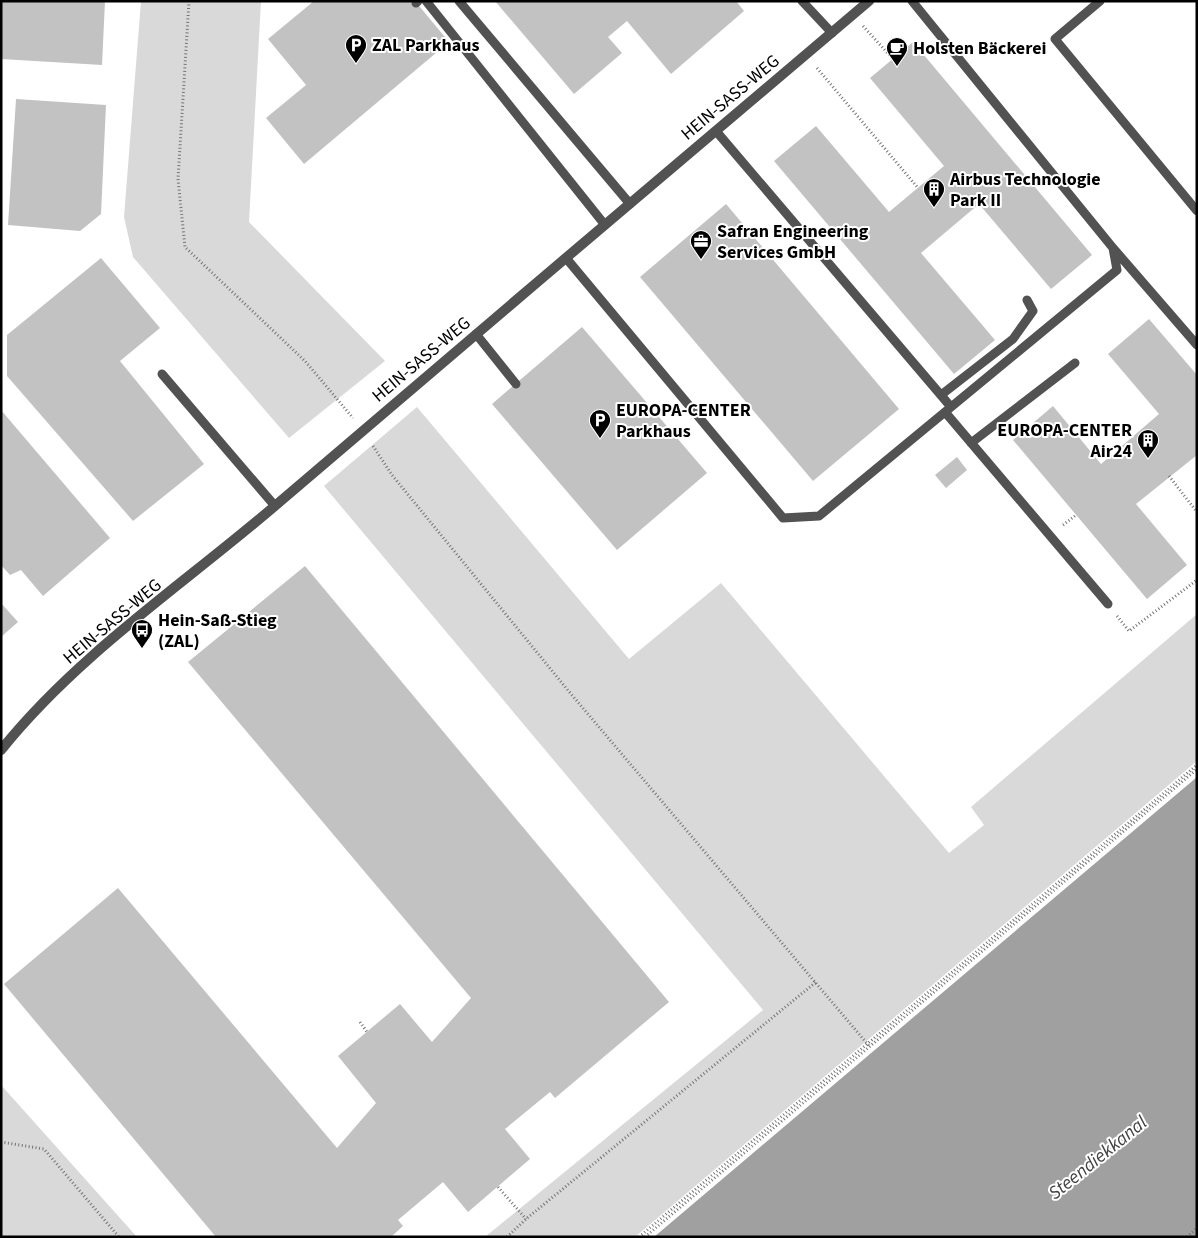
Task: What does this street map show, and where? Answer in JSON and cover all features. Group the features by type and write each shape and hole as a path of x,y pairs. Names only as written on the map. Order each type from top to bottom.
{"street":[{"name":"HEIN-SASS-WEG","path":"1,750 50,696 100,650 275,506 362,430 869,1"}],"lane":[{"path":"426,1 605,225"},
{"path":"459,1 630,204"},
{"path":"802,1 832,33"},
{"path":"912,1 1113,248 1197,345"},
{"path":"1100,1 1055,39 1197,211"},
{"path":"716,131 941,395 948,409 972,443 1108,604"},
{"path":"566,258 783,518 819,516 1117,270 1113,248"},
{"path":"941,395 1013,339 1033,310 1027,300"},
{"path":"476,334 516,384"},
{"path":"972,443 1075,363"},
{"path":"162,374 275,506"}],"path":[{"path":"189,1 178,179 185,247 305,361 362,430 392,476 571,694 870,1046"},
{"path":"868,31 893,59"},
{"path":"806,55 918,188"},
{"path":"1169,476 1197,512"},
{"path":"1108,604 1130,631 1197,580"},
{"path":"640,1237 1197,765"},
{"path":"645,1237 1197,769"},
{"path":"507,1237 526,1219 816,982"},
{"path":"360,1022 367,1032"},
{"path":"1,1142 44,1149 119,1237"},
{"path":"498,1187 526,1219"},
{"path":"1187,1237 1197,1228"}],"shaded area":[{"path":"141,1 261,1 249,222 385,361 289,438 133,257 124,217"},
{"path":"417,407 629,659 721,583 949,853 984,825 971,807 1197,614 1197,761 635,1237 485,1237 763,1010 324,486"},
{"path":"1,1085 137,1237 1,1237"}],"water":[{"name":"Steendiekkanal","path":"1197,777 1197,1237 654,1237"}],"building":[{"path":"1,1 105,1 102,65 1,59"},
{"name":"ZAL Parkhaus","path":"314,1 415,1 449,42 304,164 266,118 306,85 268,39"},
{"path":"495,1 736,1 744,11 671,74 627,21 608,37 622,53 574,94"},
{"name":"Airbus Technologie Park II","path":"913,42 1092,255 1051,289 979,204 921,253 995,340 954,374 774,161 816,126 889,212 944,166 870,78"},
{"path":"16,99 106,105 101,214 80,231 8,225"},
{"path":"726,204 899,409 813,481 640,277"},
{"path":"101,258 160,328 120,361 204,464 133,521 7,376 7,335"},
{"name":"EUROPA-CENTER Air24","path":"1149,319 1197,375 1197,455 1136,504 1187,565 1147,599 1013,440 1053,406 1101,464 1159,414 1108,354"},
{"name":"EUROPA-CENTER Parkhaus","path":"582,327 707,473 617,550 492,404"},
{"path":"1,410 110,538 43,596 21,570 10,575 1,565"},
{"path":"957,457 967,470 946,488 935,475"},
{"path":"305,566 669,1002 555,1098 550,1092 505,1129 530,1159 468,1212 443,1182 398,1220 403,1226 391,1237 216,1237 4,984 118,888 337,1148 376,1103 338,1056 400,1004 432,1042 471,998 188,662"},
{"path":"1,603 18,622 1,637"}],"place":[{"name":"ZAL Parkhaus","path":"356,64"},
{"name":"Holsten Bäckerei","path":"897,67"},
{"name":"Airbus Technologie Park II","path":"934,208"},
{"name":"Safran Engineering Services GmbH","path":"701,260"},
{"name":"EUROPA-CENTER Parkhaus","path":"600,439"},
{"name":"EUROPA-CENTER Air24","path":"1148,459"},
{"name":"Hein-Saß-Stieg (ZAL)","path":"142,649"}]}
